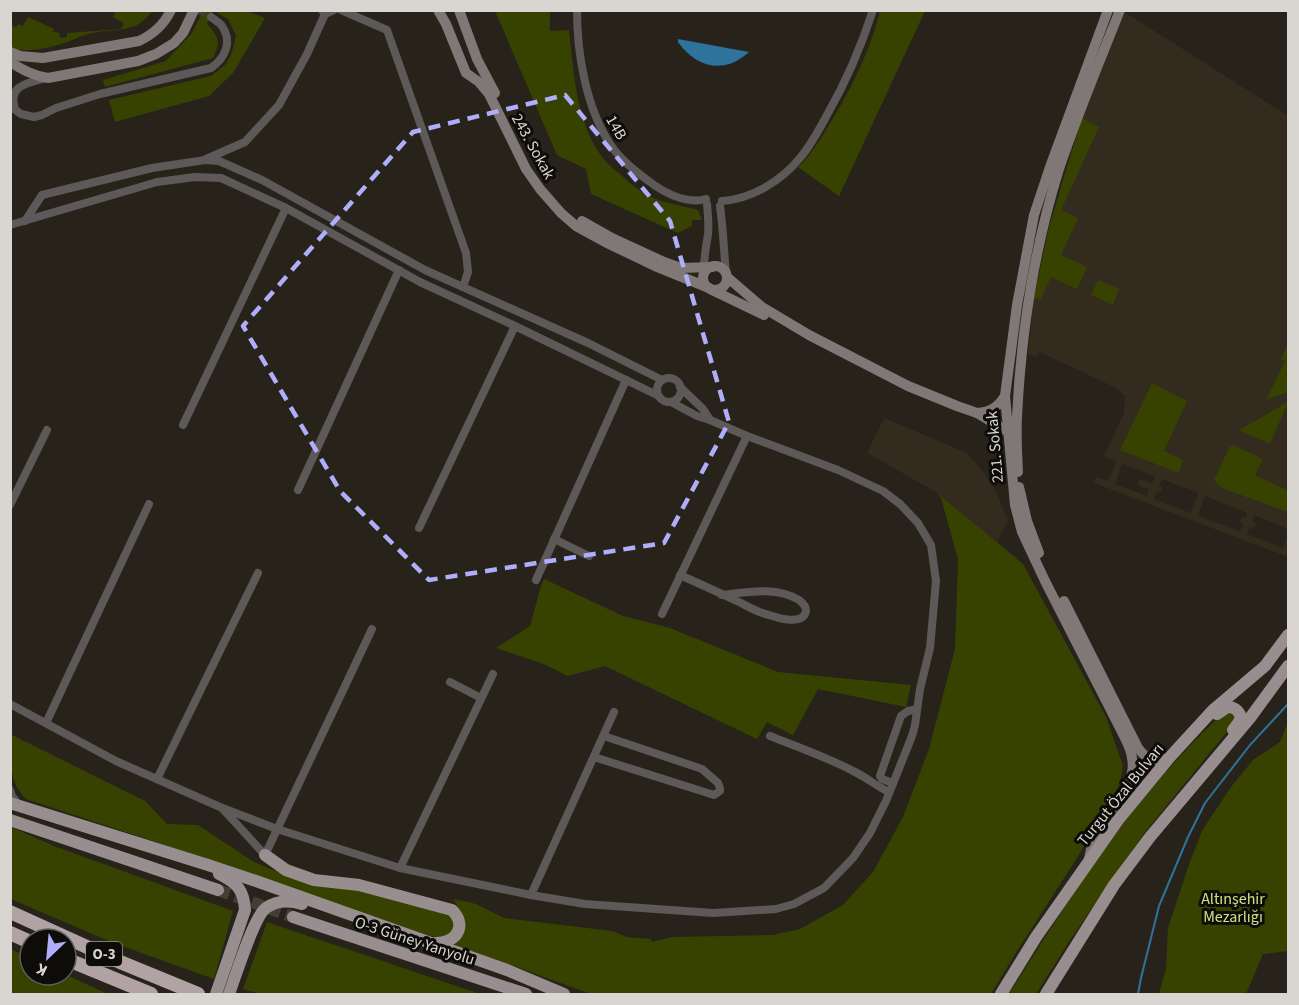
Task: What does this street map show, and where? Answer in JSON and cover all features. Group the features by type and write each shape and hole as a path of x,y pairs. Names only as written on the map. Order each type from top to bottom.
{"highway":[{"name":"O-3","path":"10,912 120,962 198,994"},
{"name":"O-3","path":"78,964 151,994"}],"main road":[{"name":"Turgut Özal Bulvarı","path":"1003,992 1036,937 1118,820 1169,758 1213,710 1265,666 1288,635"},
{"path":"1046,994 1113,885 1195,782 1250,718 1288,666"},
{"path":"1169,758 1190,742 1222,710 1227,707 1236,710 1240,717 1239,722 1195,782"},
{"path":"15,805 208,865 507,970 564,994"},
{"path":"10,820 218,890"},
{"path":"166,851 222,875 238,886 245,903 243,917 216,994"},
{"path":"265,855 286,870 314,880 359,885 452,910 456,914 459,925 454,939 445,943 432,943"},
{"path":"229,994 256,921 264,909 273,904 292,901 384,926"},
{"name":"O-3 Güney Yanyolu","path":"293,917 526,994"}],"street":[{"path":"10,52 20,56 43,58 139,41 151,36 171,10"},
{"path":"194,10 183,33 174,43 156,54 138,62 24,84 14,93 13,108 26,117 34,117 100,94 211,68 225,54 228,39 222,26 211,16"},
{"path":"205,160 245,142 279,105 307,54 323,12 334,10"},
{"path":"341,10 387,30 466,253 468,272 463,287"},
{"name":"243. Sokak","path":"438,10 466,74 479,82 489,94 526,169 561,213 576,226 609,244 809,335"},
{"name":"243. Sokak","path":"459,10 477,59 534,171 568,211 612,238 664,262 681,268 706,270"},
{"name":"14B","path":"577,10 578,47 596,118 611,146 632,169 659,188 683,200 706,202 708,218 706,270"},
{"path":"726,276 722,269 706,270 704,282 711,289 720,289 725,284 726,276 723,247 724,233 721,203 737,200 762,189 782,176 801,157 839,95 863,41 873,10"},
{"name":"221. Sokak","path":"1089,859 1097,831 1118,802 1131,777 1133,760 1120,728 1022,532 1016,505 1005,396 1017,305 1034,214 1108,10"},
{"name":"221. Sokak","path":"1120,10 1060,168 1045,220 1023,341 1017,418 1018,482 1027,521 1040,555 1138,747 1145,756 1152,760 1159,761 1169,758"},
{"path":"10,62 38,77 48,78"},
{"path":"25,221 42,195 152,168 205,160 219,161 262,180 425,270 662,380"},
{"path":"10,225 157,182 195,177 221,178 286,208 420,282 657,395 663,401 671,402 697,416 838,470 883,490 918,523 931,545 936,581 930,648 920,688 915,725 893,783 870,833 853,858 824,888 794,904 776,909 713,913 585,903 531,895 400,868 277,829 220,807 116,760 10,704"},
{"path":"42,195 46,206 57,211"},
{"path":"183,425 286,208"},
{"path":"298,490 399,270"},
{"name":"243. Sokak","path":"726,276 762,308 809,335 908,386 977,413 1007,431"},
{"path":"419,528 515,326"},
{"path":"657,395 656,388 662,380 672,378 703,409 710,420"},
{"path":"536,580 626,380"},
{"path":"671,402 680,394 680,387"},
{"path":"977,413 992,410 1005,396"},
{"path":"10,505 47,430"},
{"path":"662,614 747,436"},
{"path":"46,723 149,504"},
{"path":"554,539 589,556"},
{"path":"157,779 258,573"},
{"path":"680,575 722,595 766,615 794,620 799,619 805,613 805,604 800,600 777,591 722,595"},
{"path":"220,807 265,855 372,629"},
{"path":"400,868 493,674"},
{"path":"450,682 481,698"},
{"path":"893,783 880,776 901,716 917,709"},
{"path":"531,895 614,712"},
{"path":"770,735 852,770 877,787 889,792"},
{"path":"594,757 714,795 720,791 718,783 702,769 603,736"},
{"path":"10,790 15,805"}],"highlighted area":[{"path":"565,95 670,221 729,422 664,543 429,580 340,491 243,326 413,132"}],"shaded area":[{"path":"1123,11 1288,116 1288,529 1254,515 1252,521 1256,524 1253,529 1249,527 1247,534 1283,548 1288,532 1288,557 1094,483 1096,477 1108,481 1116,462 1104,456 1124,413 1125,396 1116,388 1040,352 1036,357 1028,354 1034,298 1062,181 1082,118","holes":["1122,464 1155,476 1152,483 1141,479 1138,481 1139,486 1149,489 1147,496 1115,484","1162,479 1198,493 1191,513 1154,499 1157,492 1161,493 1162,487 1159,486","1205,496 1247,513 1245,518 1242,517 1239,522 1243,524 1240,531 1198,516"]},
{"path":"884,418 967,453 994,488 1008,520 997,543 936,492 867,453"}],"green space":[{"path":"116,11 152,11 142,22 130,28 89,34 43,49 22,50 11,47 11,25 23,26 28,17 54,29 53,32 59,33 60,38 67,37 67,33 121,29 124,23 113,17"},
{"path":"203,11 214,11 207,24 218,40 213,58 105,87 103,80 166,61 192,33"},
{"path":"214,11 247,11 265,18 233,73 209,96 115,122 109,100 211,76 226,64 236,36 228,19"},
{"path":"495,11 550,11 550,31 569,30 578,99 582,116 596,148 608,164 640,190 653,198 698,210 702,220 692,220 692,226 678,233 591,194 586,169 557,155"},
{"path":"880,11 925,11 839,196 798,167 821,138 848,93 870,44"},
{"path":"1082,118 1099,127 1061,210 1078,218 1061,255 1087,267 1077,289 1051,277 1040,300 1034,298 1048,231"},
{"path":"1098,280 1119,289 1113,305 1091,295"},
{"path":"1288,343 1288,392 1266,400 1285,361 1281,359"},
{"path":"1152,383 1187,401 1164,451 1183,460 1179,473 1120,450"},
{"path":"1288,402 1270,444 1239,430"},
{"path":"1233,445 1263,459 1255,475 1288,491 1288,512 1222,488 1214,480 1229,448"},
{"path":"936,492 1023,564 1106,717 1123,766 1120,784 1075,861 991,994 591,994 455,945 462,931 463,922 454,899 476,904 504,918 612,931 627,937 651,939 652,942 673,937 773,935 800,929 843,905 873,872 903,817 929,749 955,649 958,559 941,498"},
{"path":"544,579 623,616 670,628 778,672 911,685 906,707 818,689 793,735 767,722 757,739 605,666 568,676 544,664 496,648 530,626"},
{"path":"1226,710 1236,716 1231,727 1145,832 1074,934 1036,994 1009,994 1118,830 1169,768"},
{"name":"Altınşehir Mezarlığı","path":"1288,725 1288,951 1263,954 1246,994 1159,994 1166,969 1168,928 1203,829 1231,787 1253,760 1280,742"},
{"path":"10,734 145,801 167,824 198,825 254,862 305,883 351,888 448,912 455,920 454,930 442,938 412,932 246,872 26,799 13,777"},
{"path":"11,827 54,846 233,911 214,979 111,942 11,899"},
{"path":"267,922 480,994 260,994 243,989"},
{"path":"10,949 18,953 18,987 78,987 78,980 108,994 11,994"}],"water":[{"path":"678,39 749,52 730,64 712,65 694,58 678,42"}],"waterway":[{"path":"1138,994 1159,906 1205,803 1250,745 1288,704"}],"tunnel":[{"path":"199,10 211,17"},
{"path":"218,890 293,917"}]}
